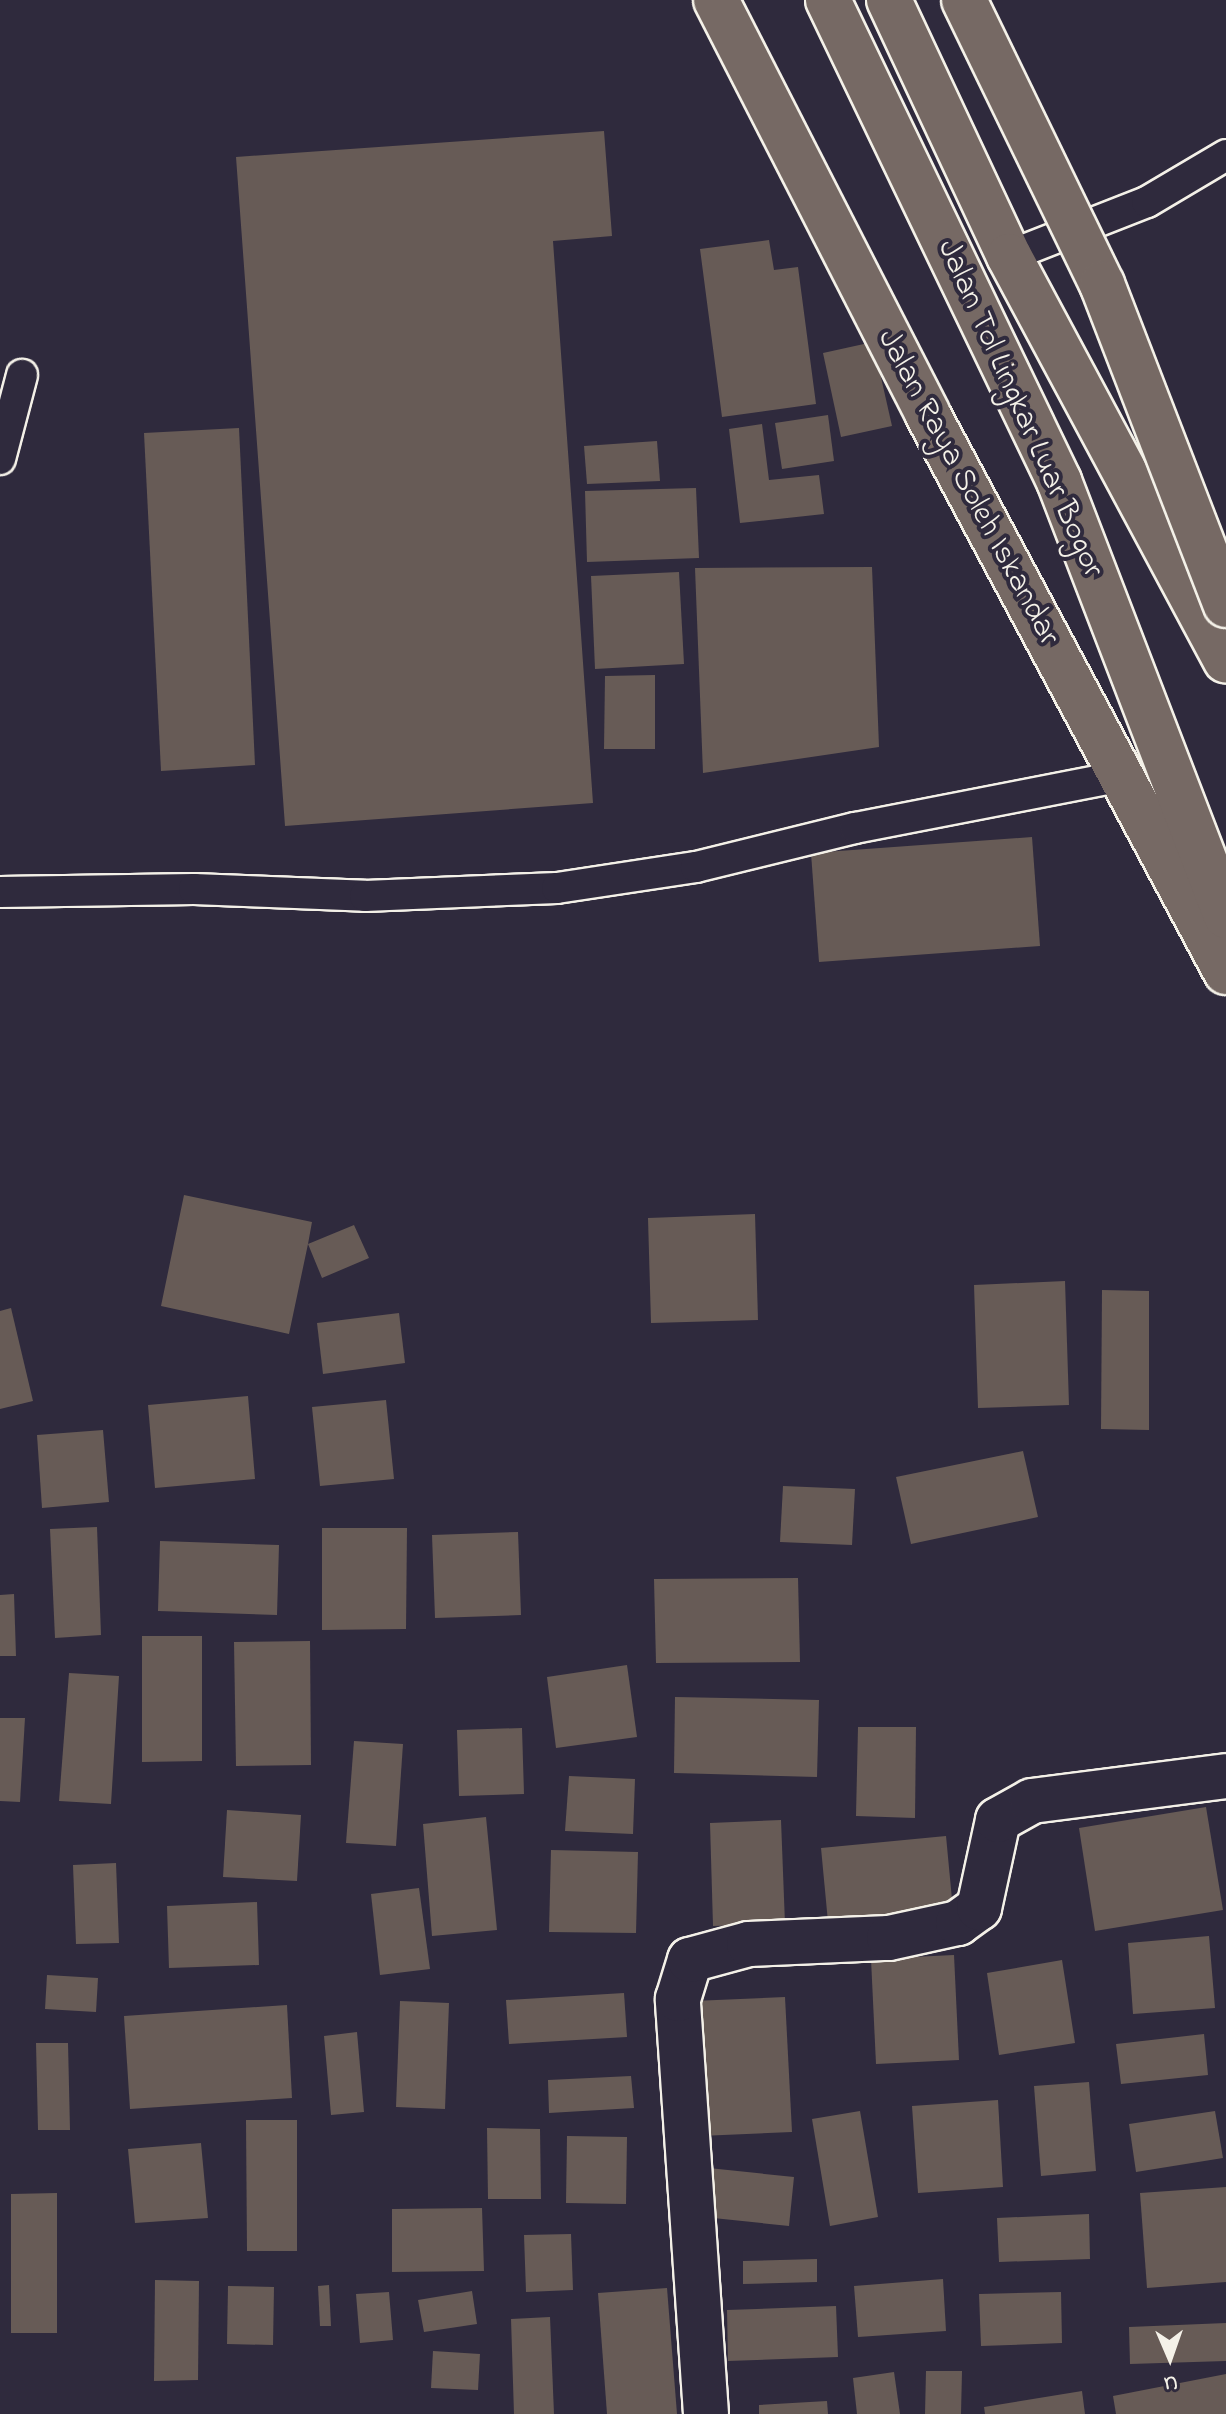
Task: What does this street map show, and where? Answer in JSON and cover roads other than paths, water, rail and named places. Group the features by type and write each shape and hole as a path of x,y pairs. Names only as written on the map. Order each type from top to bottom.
{"highway":[{"name":"Jalan Raya Soleh Iskandar","path":"716,0 1118,777 1226,972"},
{"name":"Jalan Tol Lingkar Luar Bogor","path":"828,0 1059,481 1226,916"},
{"path":"889,0 1009,256 1226,660"},
{"path":"964,0 1102,284 1226,605"}],"street":[{"path":"706,2414 678,1999 690,1960 749,1944 889,1938 958,1923 979,1908 998,1820 1032,1801 1226,1776"}],"lane":[{"path":"1009,256 1147,202 1226,155"},
{"path":"0,459 22,375"},
{"path":"1176,569 1226,565"},
{"path":"0,892 194,889 365,896 557,888 696,867 855,828 1118,777"}]}
